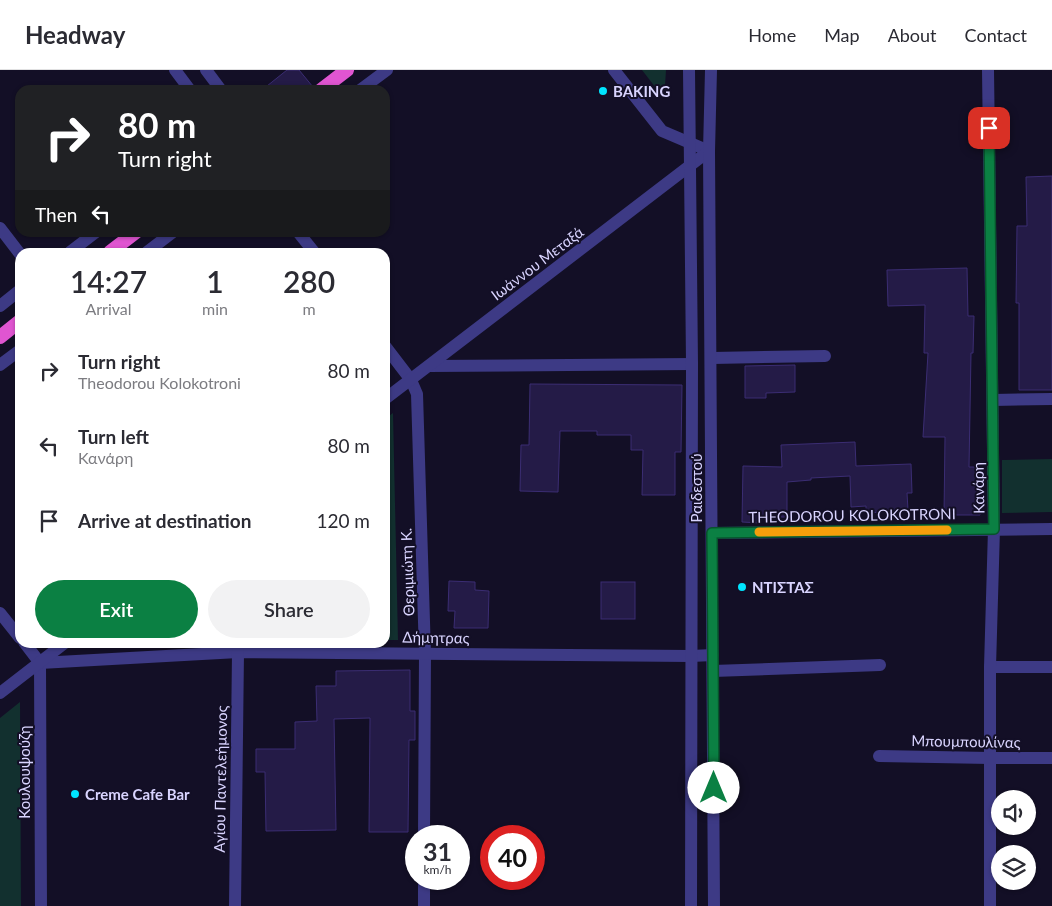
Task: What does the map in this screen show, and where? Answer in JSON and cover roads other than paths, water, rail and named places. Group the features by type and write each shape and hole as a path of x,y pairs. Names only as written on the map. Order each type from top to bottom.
{"highway":[{"path":"328,85 347,70"},
{"path":"115,248 130,237"},
{"path":"0,337 15,325"}],"street":[{"path":"174,70 186,85"},
{"path":"206,70 218,85"},
{"path":"367,85 387,70"},
{"path":"614,70 662,131 709,152"},
{"name":"Ραιδεστού","path":"688,70 692,364 691,906"},
{"name":"Ραιδεστού","path":"711,70 709,152 712,358 714,906"},
{"name":"Κανάρη","path":"988,70 994,529 990,667 990,906"},
{"name":"Ιωάννου Μεταξά","path":"390,395 709,152"},
{"path":"0,228 15,248"},
{"path":"75,248 90,237"},
{"path":"152,248 166,237"},
{"path":"302,237 311,248"},
{"path":"0,306 15,294"},
{"name":"Θεριμιώτη Κ.","path":"390,353 410,380 417,394 426,654 424,825"},
{"path":"0,365 15,354"},
{"path":"712,358 825,356"},
{"path":"429,366 692,364"},
{"path":"993,400 1052,399"},
{"name":"THEODOROU KOLOKOTRONI","path":"712,533 1052,529"},
{"path":"0,613 15,632"},
{"path":"29,648 40,663"},
{"path":"0,693 59,648"},
{"name":"Δήμητρας","path":"40,663 238,652 713,655"},
{"name":"Αγίου Παντελεήμονος","path":"235,906 238,652"},
{"name":"Κουλουψούζη","path":"40,663 41,906"},
{"path":"713,671 880,665"},
{"path":"990,667 1052,668"},
{"name":"Μπουμπουλίνας","path":"879,756 1052,758"},
{"path":"424,890 424,906"}],"place":[{"name":"BAKING","path":"603,91"},
{"name":"ΝΤΙΣΤΑΣ","path":"742,587"},
{"name":"Creme Cafe Bar","path":"75,794"}]}
